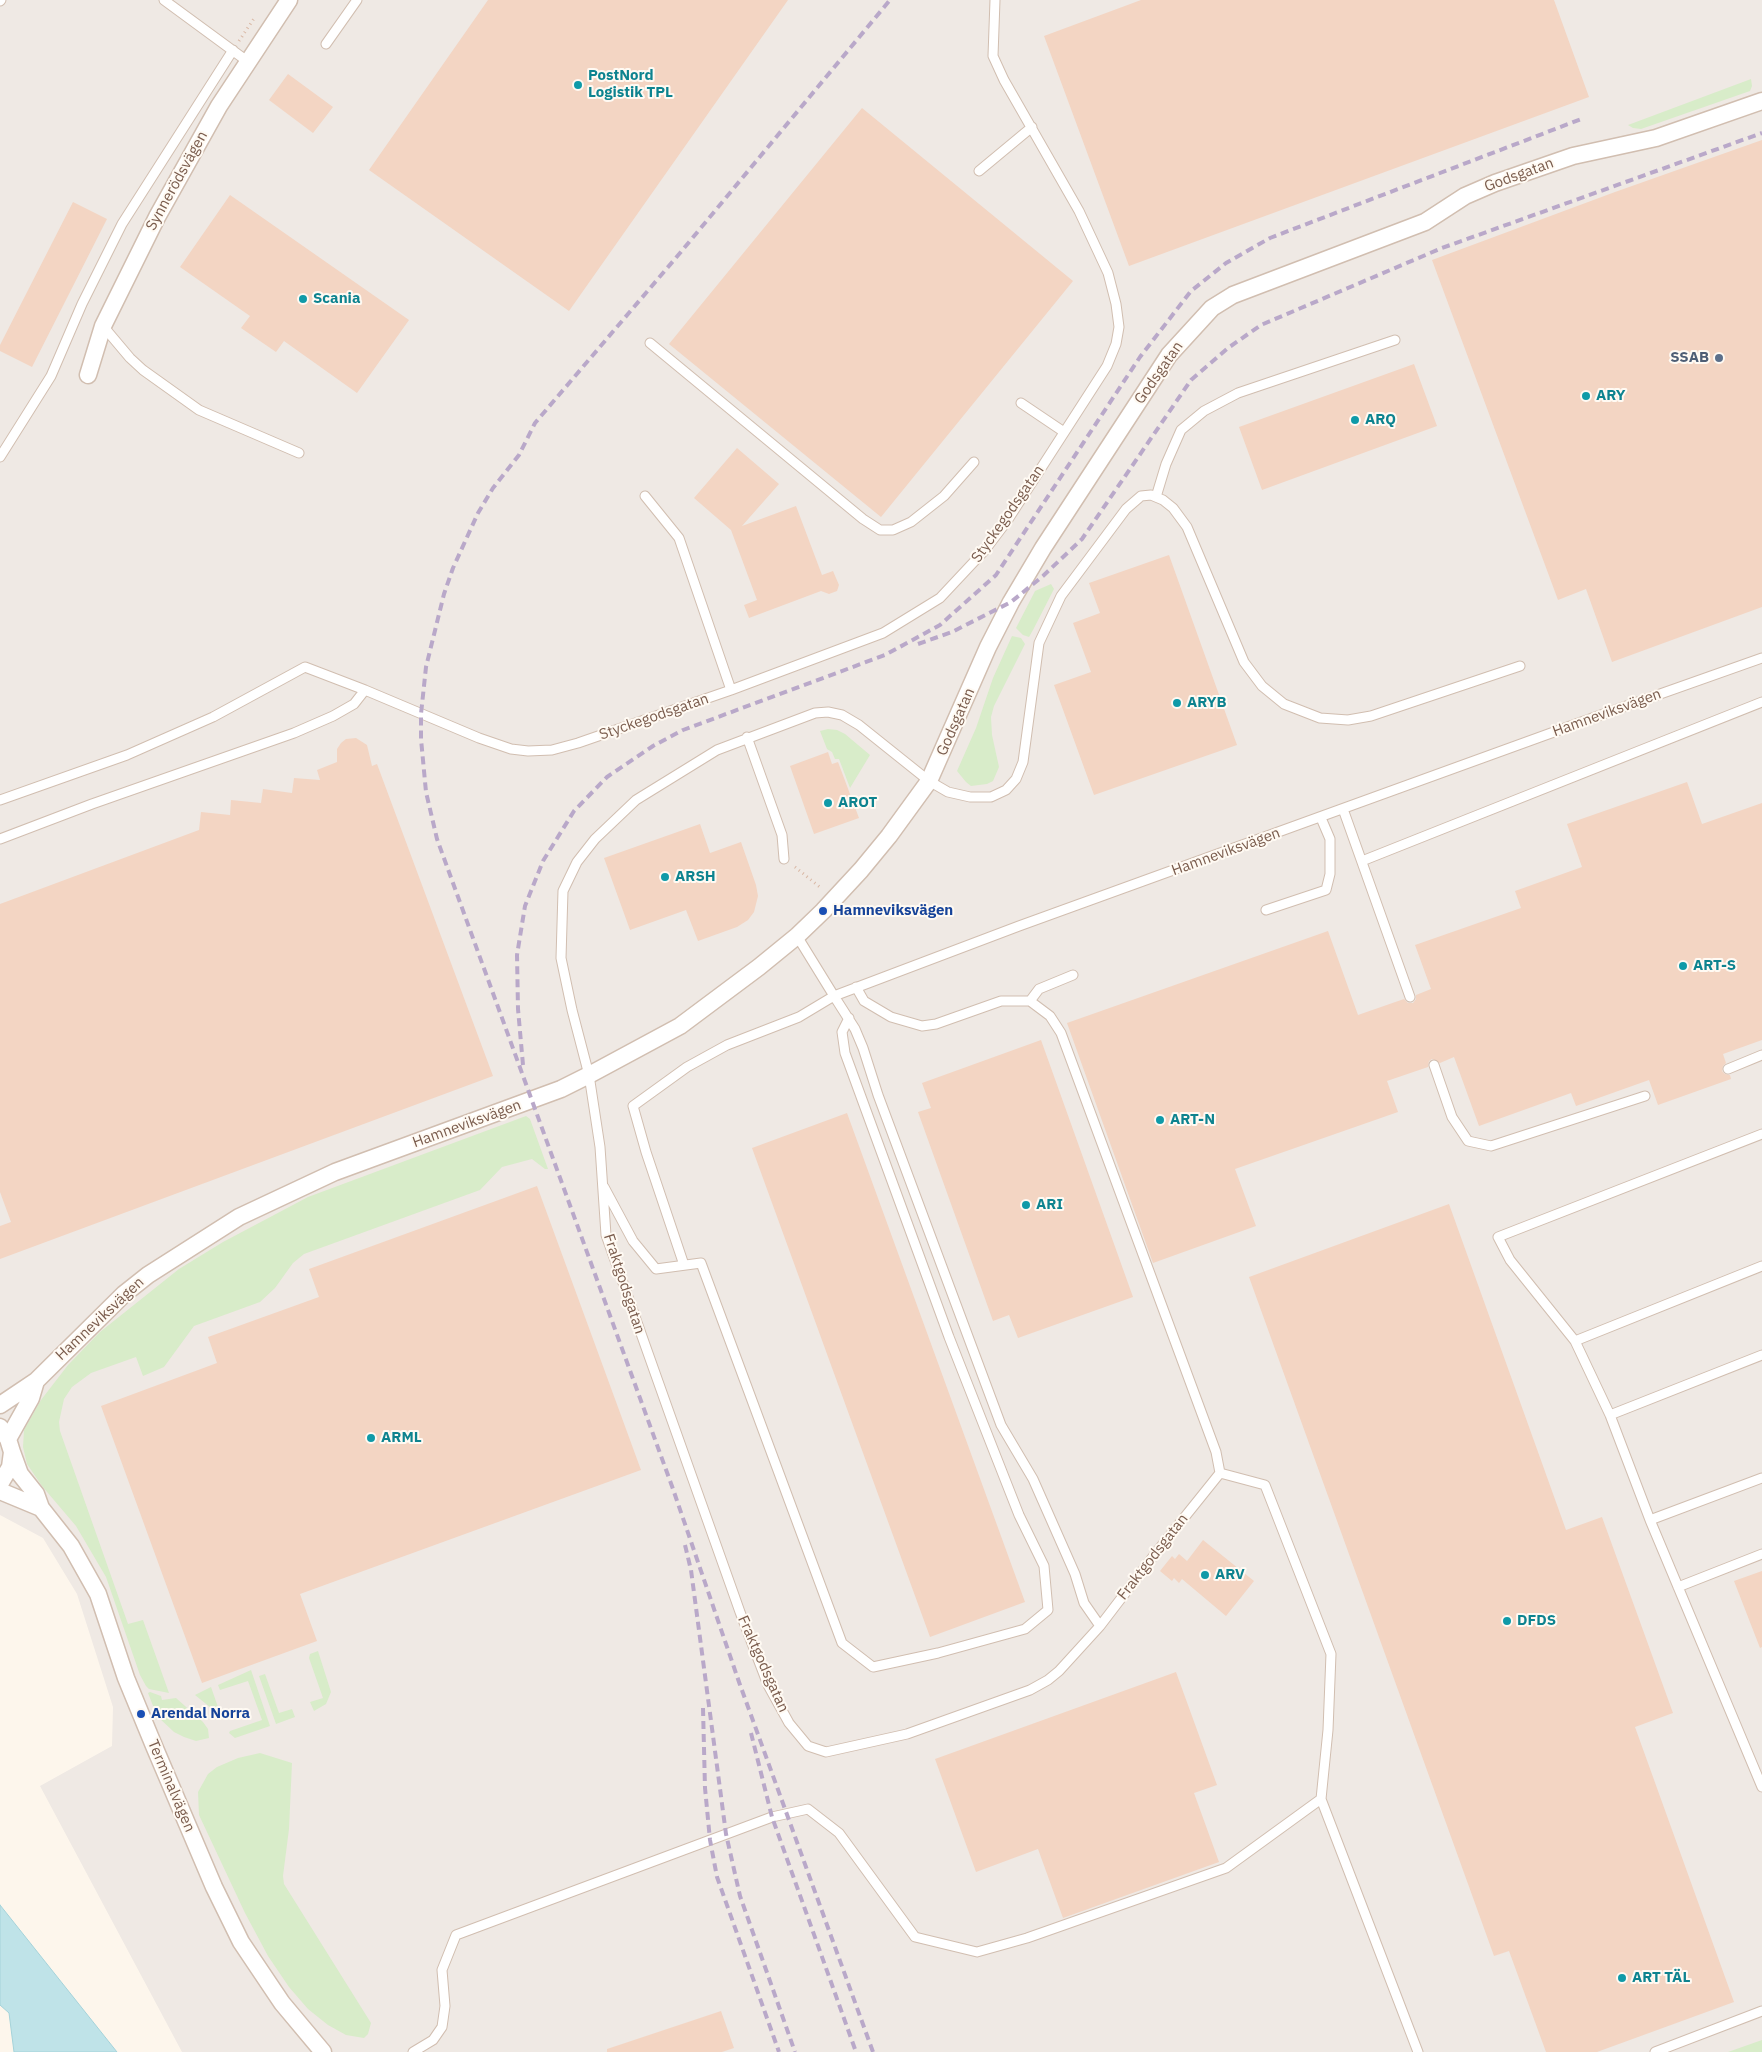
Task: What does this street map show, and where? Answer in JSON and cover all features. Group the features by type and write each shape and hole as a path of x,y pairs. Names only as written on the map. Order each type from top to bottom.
{"street":[{"name":"Synnerödsvägen","path":"88,375 104,326 161,208 200,138 289,0"},
{"name":"Godsgatan","path":"797,936 835,898 889,836 929,781 988,647 1011,602 1043,548 1169,354 1212,308 1233,295 1425,222 1465,196 1495,183 1573,156 1656,138 1762,100"},
{"name":"Hamneviksvägen","path":"0,1405 36,1381 124,1294 170,1260 239,1217 335,1172 561,1089 590,1075 680,1026 797,936"},
{"name":"Hamneviksvägen","path":"0,1484 10,1467 7,1439 31,1398 36,1381"},
{"name":"Terminalvägen","path":"7,1439 20,1474 36,1494 41,1508 71,1546 98,1594 126,1678 154,1746 214,1887 242,1942 282,2003 323,2052"},
{"path":"0,1492 41,1508"}],"lane":[{"path":"164,0 248,61"},
{"path":"326,44 356,0"},
{"name":"Styckegodsgatan","path":"0,800 136,751 213,716 305,667 365,690 478,738 511,749 528,751 552,750 578,743 731,690 884,633 940,598 963,575 996,536 1107,366 1116,344 1119,327 1116,304 1108,272 1079,211 1004,80 993,56 995,0"},
{"path":"0,458 51,376 82,304 122,224 233,50"},
{"path":"979,171 1032,127"},
{"path":"104,326 142,370 199,410 299,453"},
{"path":"1395,340 1238,393 1204,411 1181,430 1166,464 1156,497 1173,508 1188,527 1244,662 1262,686 1284,704 1320,718 1348,720 1371,716 1520,666"},
{"path":"650,343 863,519 880,530 893,530 911,522 944,496 974,462"},
{"path":"1021,402 1064,432"},
{"name":"Fraktgodsgatan","path":"1156,497 1150,494 1141,496 1126,509 1061,596 1039,643 1029,732 1023,762 1016,778 1006,790 990,797 970,798 948,792 929,781 859,725 842,715 828,712 815,713 747,737 717,750 636,800 595,840 577,862 563,891 561,958 572,1010 590,1075 600,1147 606,1235 740,1612 768,1685 788,1723 808,1746 826,1752 907,1734 1030,1690 1060,1671 1100,1626 1220,1473"},
{"path":"645,496 679,538 731,690"},
{"name":"Hamneviksvägen","path":"684,1265 646,1152 634,1106 695,1062 727,1045 799,1017 834,996 856,987 1762,658"},
{"path":"0,839 92,804 294,734 354,704 365,690"},
{"path":"1362,861 1762,702"},
{"path":"747,737 782,835 784,859"},
{"path":"1343,809 1410,997"},
{"path":"1266,910 1326,890 1330,874 1330,839 1320,818"},
{"path":"797,936 849,1018 863,1048 878,1095 1000,1426 1033,1479 1075,1574 1084,1603 1100,1626"},
{"path":"1030,1001 1039,989 1073,975"},
{"path":"856,987 864,1001 891,1017 922,1026 936,1024 1002,1001 1030,1001 1050,1016 1061,1033 1216,1452 1220,1473 1265,1485 1331,1654 1328,1730 1321,1799 1418,2052"},
{"path":"602,1183 633,1241 656,1269 701,1263 842,1643 873,1666 938,1653 1025,1629 1048,1610 1044,1566 1019,1515 949,1337 845,1053 842,1032 849,1018"},
{"path":"1728,1069 1762,1055"},
{"path":"1434,1065 1452,1117 1468,1141 1491,1146 1646,1096"},
{"path":"1762,1134 1498,1237 1510,1260 1575,1341 1610,1416 1650,1520 1762,1787"},
{"path":"1575,1341 1762,1266"},
{"path":"1610,1416 1762,1355"},
{"path":"1650,1520 1762,1478"},
{"path":"1678,1587 1762,1554"},
{"path":"413,2052 433,2040 442,2027 445,2006 442,1970 456,1935 772,1817 808,1809 839,1833 914,1936 977,1952 1027,1938 1226,1868 1321,1799"},
{"path":"1655,2052 1762,2011"}],"path":[{"path":"233,50 257,14"},
{"path":"784,859 835,898 852,916 864,915 888,908"}],"shaded area":[{"path":"0,0 1762,0 1762,2052 182,2052 40,1786 112,1746 113,1707 77,1594 43,1538 0,1515"}],"green space":[{"path":"1751,79 1752,86 1750,91 1641,129 1628,125"},
{"path":"1051,584 1054,589 1033,630 1029,637 1023,635 1016,628 1035,591"},
{"path":"1012,636 1021,638 1025,644 994,706 991,717 992,735 999,767 993,781 987,784 971,786 957,771 976,728 993,678"},
{"path":"828,729 837,730 845,734 870,755 850,788 839,759 835,759 832,752 827,749 820,731"},
{"path":"526,1116 530,1119 548,1169 545,1169 532,1159 502,1167 480,1190 304,1254 293,1263 275,1288 260,1302 194,1326 164,1367 143,1376 136,1357 91,1373 72,1387 64,1399 59,1422 60,1431 128,1624 143,1620 169,1693 149,1689 140,1675 106,1577 76,1526 42,1486 27,1464 23,1447 24,1430 41,1400 68,1365 100,1332 179,1269 223,1242 308,1197"},
{"path":"318,1651 331,1692 326,1704 314,1711 310,1702 323,1698 309,1658 310,1654"},
{"path":"251,1670 270,1726 235,1738 229,1733 230,1731 262,1720 248,1681 220,1690 218,1685"},
{"path":"265,1674 279,1713 292,1709 295,1717 276,1724 259,1676"},
{"path":"211,1687 218,1707 216,1712 195,1695"},
{"path":"148,1693 161,1696 162,1700 176,1698 203,1722 208,1729 209,1738 196,1741 174,1732 157,1716"},
{"path":"260,1753 292,1763 289,1829 283,1876 284,1884 371,2023 368,2034 364,2038 346,2035 328,2025 308,2009 289,1987 268,1956 245,1913 199,1815 198,1792 208,1774 217,1767 238,1758"},
{"path":"1762,2040 1762,2052 1728,2052"}],"water":[{"path":"0,1905 117,2052 14,2052 9,2013 0,2005"}],"building":[{"name":"PostNord Logistik TPL","path":"488,0 788,0 569,311 369,170"},
{"path":"1141,0 1554,0 1589,97 1129,266 1044,36"},
{"path":"288,74 333,107 313,133 269,100"},
{"path":"862,108 1073,281 881,517 669,344"},
{"name":"ARY","path":"1762,140 1762,607 1612,662 1586,589 1558,600 1432,260"},
{"name":"Scania","path":"230,195 409,320 357,393 284,341 276,352 241,328 250,316 180,267"},
{"path":"73,202 107,219 32,367 0,351 0,345"},
{"name":"ARQ","path":"1414,364 1437,426 1262,490 1239,427"},
{"path":"737,448 779,484 742,526 796,506 822,575 833,571 839,585 837,591 829,594 821,591 749,618 744,605 757,600 731,530 694,498"},
{"name":"ARYB","path":"1169,555 1237,745 1094,795 1054,685 1091,672 1073,623 1100,613 1089,583"},
{"path":"356,738 367,745 372,766 377,764 493,1076 0,1259 0,1226 11,1222 0,1192 0,904 199,830 201,812 230,815 231,800 261,803 263,789 292,793 294,778 320,780 317,770 337,762 337,749 341,743 346,739"},
{"name":"AROT","path":"828,752 832,764 838,762 859,818 814,834 790,766"},
{"path":"1687,782 1702,824 1762,803 1762,1040 1723,1054 1726,1063 1722,1071 1730,1075 1731,1079 1658,1105 1649,1080 1576,1106 1571,1093 1479,1126 1454,1057 1440,1063 1432,1059 1429,1061 1428,1067 1387,1081 1398,1112 1235,1169 1256,1226 1153,1263 1067,1023 1328,931 1358,1015 1404,999 1408,1003 1413,1003 1416,995 1431,989 1415,945 1521,908 1515,891 1582,867 1567,824"},
{"name":"ARSH","path":"700,824 710,853 741,842 756,885 758,896 754,912 748,920 737,927 698,941 686,910 630,930 604,858"},
{"name":"ARI","path":"1041,1040 1133,1297 1018,1338 1009,1315 993,1321 918,1112 931,1108 922,1083"},
{"path":"847,1113 1025,1602 930,1637 752,1148"},
{"name":"ARML","path":"537,1186 641,1470 300,1594 317,1641 202,1683 101,1406 217,1363 208,1337 319,1297 309,1269"},
{"name":"DFDS","path":"1449,1204 1566,1530 1602,1517 1673,1713 1635,1727 1734,2002 1597,2052 1546,2052 1509,1951 1494,1956 1249,1277"},
{"name":"ARV","path":"1203,1540 1254,1581 1226,1616 1182,1579 1179,1583 1174,1578 1172,1581 1160,1571 1172,1556 1175,1559 1179,1554 1187,1561"},
{"path":"1762,1571 1762,1647 1760,1648 1734,1581"},
{"path":"1176,1672 1217,1785 1194,1793 1219,1862 1063,1918 1038,1849 976,1872 935,1759"},
{"path":"721,2011 734,2048 722,2052 607,2052 607,2049"}],"railway":[{"path":"873,2052 739,1682 673,1489 437,839 426,792 421,739 421,714 426,667 444,594 453,568 478,513 493,488 519,455 535,423 680,253 890,0"},
{"path":"523,1065 518,1009 517,955 525,906 543,861 574,811 607,777 653,746 683,730 885,655 940,625 996,575 1140,357 1191,291 1226,263 1270,238 1584,118"},
{"path":"918,644 952,632 1011,602 1043,576 1082,539 1191,380 1228,348 1261,325 1442,248 1762,133"},
{"path":"685,1545 691,1570 726,1834 740,1896 795,2052"},
{"path":"703,1708 705,1788 710,1840 717,1877 779,2052"},
{"path":"751,1733 772,1817 856,2052"}],"place":[{"name":"PostNord Logistik TPL","path":"578,85"},
{"name":"Scania","path":"303,299"},
{"name":"SSAB","path":"1719,358"},
{"name":"ARY","path":"1586,396"},
{"name":"ARQ","path":"1355,420"},
{"name":"ARYB","path":"1177,703"},
{"name":"AROT","path":"828,803"},
{"name":"ARSH","path":"665,877"},
{"name":"Hamneviksvägen","path":"823,911"},
{"name":"ART-S","path":"1683,966"},
{"name":"ART-N","path":"1160,1120"},
{"name":"ARI","path":"1026,1205"},
{"name":"ARML","path":"371,1438"},
{"name":"ARV","path":"1205,1575"},
{"name":"DFDS","path":"1507,1621"},
{"name":"Arendal Norra","path":"141,1714"},
{"name":"ART TÄL","path":"1622,1978"}]}
